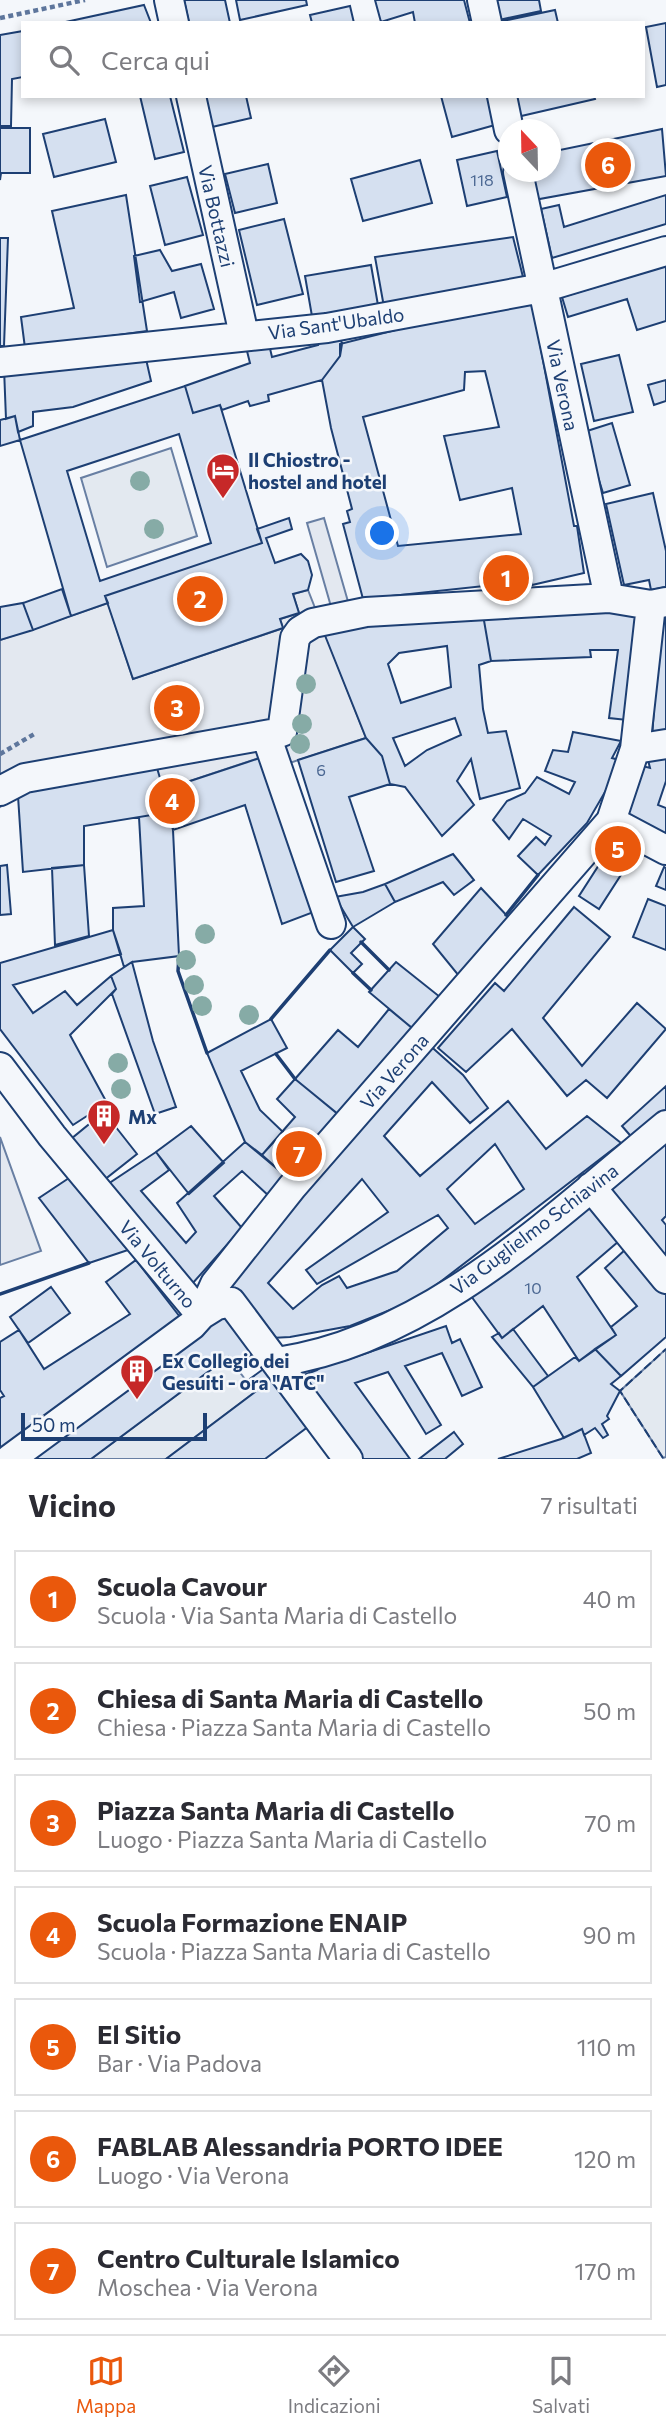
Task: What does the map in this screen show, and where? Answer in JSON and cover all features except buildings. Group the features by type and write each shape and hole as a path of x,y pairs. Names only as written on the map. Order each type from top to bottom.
{"street":[{"path":"169,0 174,21"},
{"path":"482,0 487,21"},
{"name":"Via Bottazzi","path":"191,98 244,335"},
{"path":"502,98 507,119"},
{"name":"Via Verona","path":"520,182 609,598"},
{"name":"Via Sant'Ubaldo","path":"0,362 327,328 542,288 666,251"},
{"path":"0,791 25,778 283,730 295,638 307,626 323,620 366,612 609,598 658,603"},
{"name":"Via Verona","path":"10,1459 192,1325 201,1315 215,1284 292,1186 611,821 635,749 658,603"},
{"path":"266,735 331,924"},
{"path":"635,749 666,744"},
{"path":"611,821 666,850"},
{"name":"Via Volturno","path":"0,1066 61,1146 201,1315 216,1305 231,1302 348,1459"},
{"name":"Via Guglielmo Schiavina","path":"277,1362 294,1360 363,1338 438,1302 507,1254 666,1125"},
{"path":"591,1187 666,1279"}],"path":[{"path":"0,18 85,0"},
{"path":"0,754 36,733"}],"shaded area":[{"path":"171,448 197,536 107,567 81,478"},
{"path":"324,518 349,605 332,610 307,523"},
{"path":"308,590 366,738 268,770 262,757 163,790 26,790 0,807 0,640 108,603 133,679 283,628 280,619 299,613 293,594"},
{"path":"0,1137 41,1251 0,1265"},
{"path":"666,1349 666,1457 663,1458 620,1391"},
{"path":"228,1357 255,1392 166,1459 91,1459"}],"fence":[{"path":"663,1458 620,1391 666,1349"}],"wall":[{"path":"506,915 538,875"},
{"path":"361,942 389,970"},
{"path":"271,1019 330,950"},
{"path":"179,956 178,971 207,1053"},
{"path":"353,973 371,990"},
{"path":"276,1054 295,1079"},
{"path":"0,1294 89,1263"}],"place":[{"name":"FABLAB Alessandria PORTO IDEE","path":"608,165"},
{"name":"Il Chiostro - hostel and hotel","path":"223,500"},
{"name":"Scuola Cavour","path":"506,578"},
{"name":"Chiesa di Santa Maria di Castello","path":"200,599"},
{"name":"Piazza Santa Maria di Castello","path":"177,708"},
{"name":"Scuola Formazione ENAIP","path":"172,801"},
{"name":"El Sitio","path":"618,849"},
{"name":"Mx","path":"104,1146"},
{"name":"Centro Culturale Islamico","path":"299,1154"},
{"name":"Ex Collegio dei Gesuiti - ora \"ATC\"","path":"137,1401"}]}
